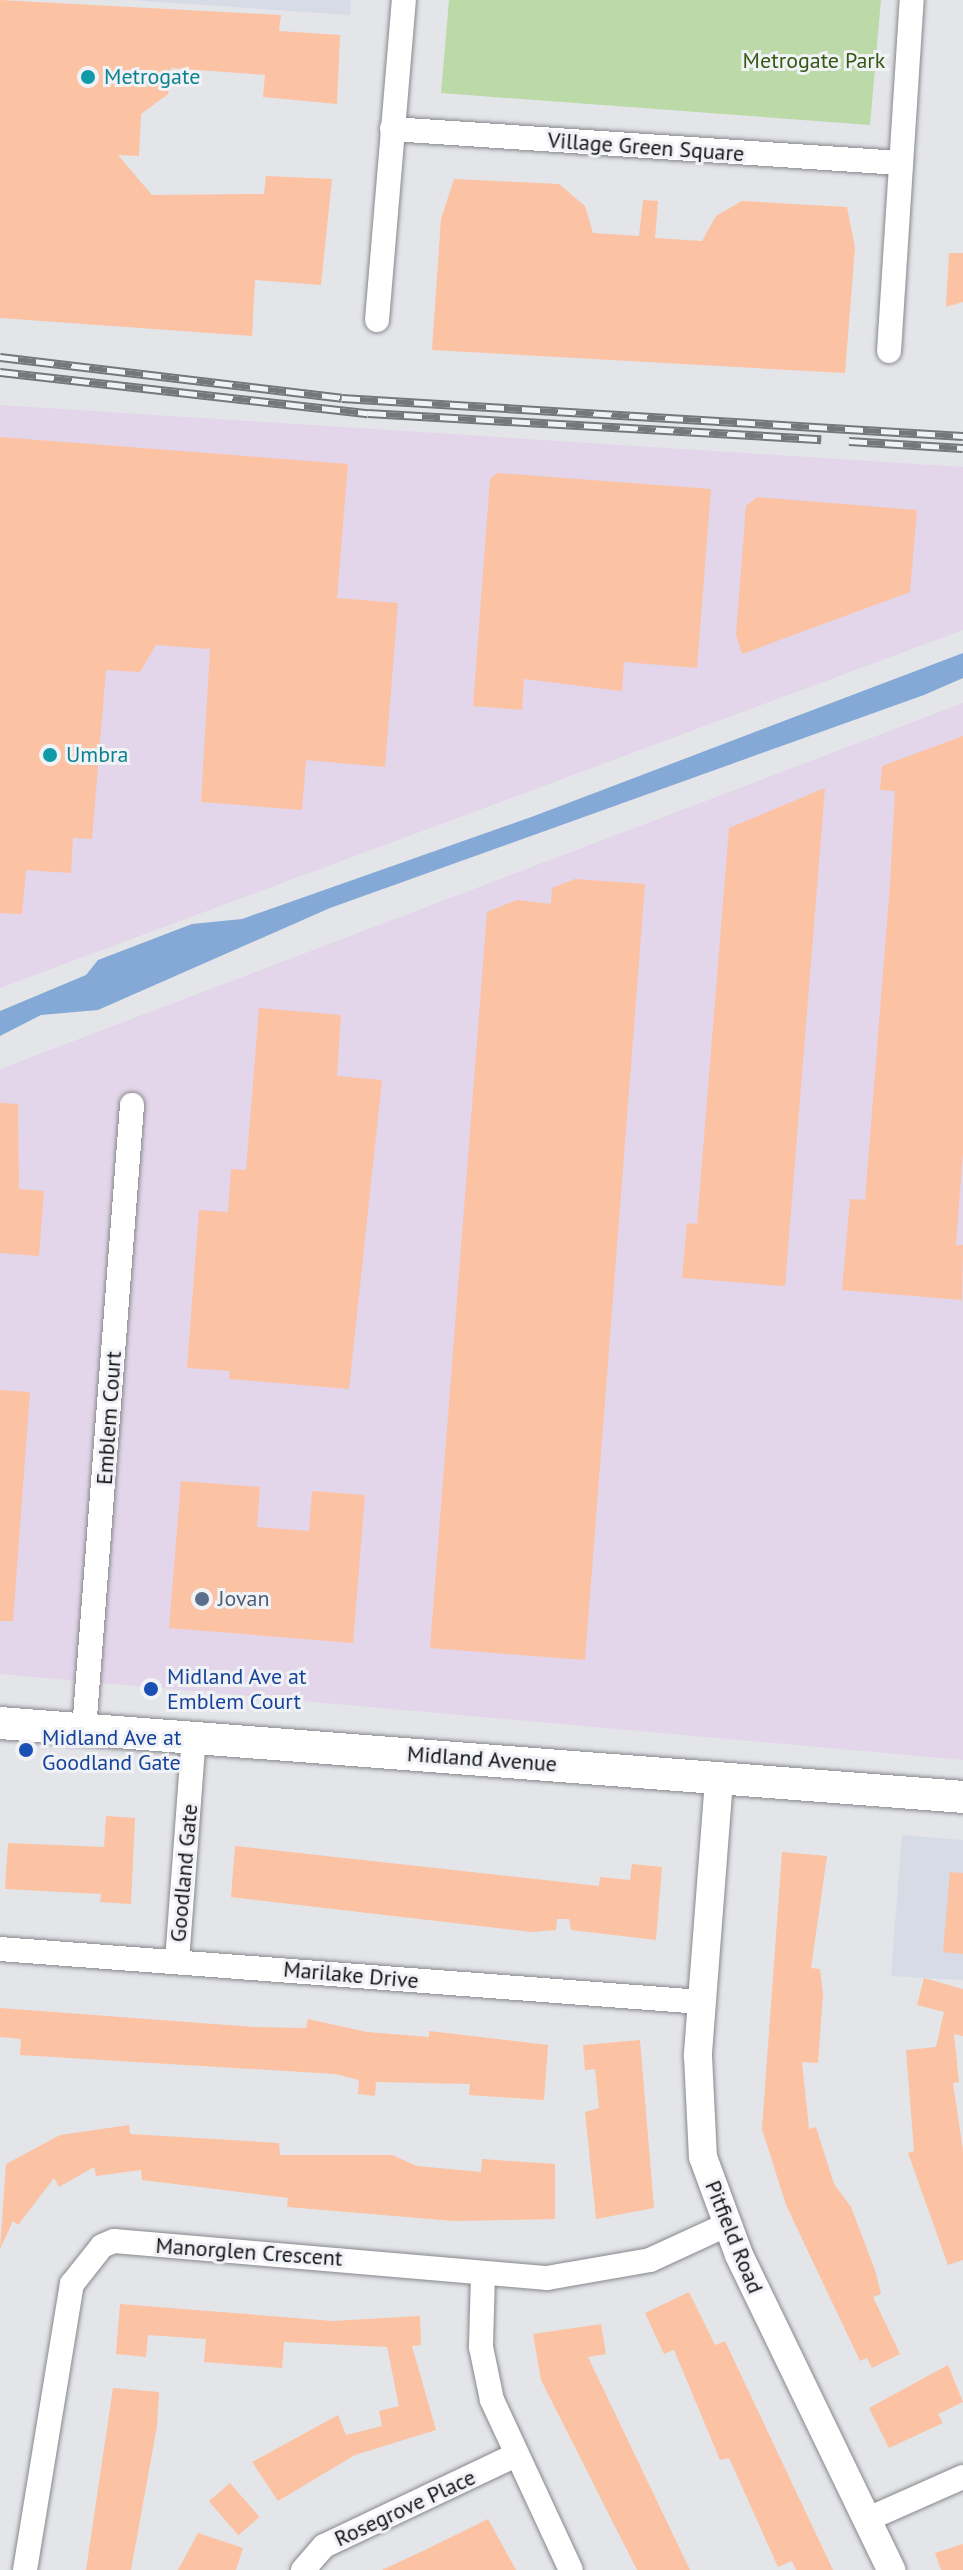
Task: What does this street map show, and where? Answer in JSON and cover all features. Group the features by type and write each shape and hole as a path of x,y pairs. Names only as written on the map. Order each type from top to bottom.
{"main road":[{"name":"Midland Avenue","path":"0,1723 963,1797"}],"street":[{"path":"377,320 404,0"},
{"path":"889,351 912,0"},
{"name":"Village Green Square","path":"392,129 900,163"},
{"name":"Emblem Court","path":"84,1730 132,1105"},
{"name":"Goodland Gate","path":"177,1961 194,1737"},
{"name":"Pitfield Road","path":"719,1780 702,2002 697,2127 726,2225 891,2570"},
{"name":"Marilake Drive","path":"0,1949 702,2002"},
{"name":"Manorglen Crescent","path":"25,2570 72,2284 102,2246 114,2241 483,2274 599,2271 670,2254 726,2225"},
{"path":"483,2274 483,2362 516,2455 571,2570"},
{"name":"Rosegrove Place","path":"303,2570 324,2546 516,2455"},
{"path":"868,2519 963,2477"}],"shaded area":[{"path":"130,0 351,0 350,15"},
{"path":"0,405 963,467 963,630 0,988"},
{"path":"963,703 963,1760 0,1674 0,1069"},
{"path":"902,1835 963,1840 963,1980 891,1976"}],"green space":[{"name":"Metrogate Park","path":"449,0 881,0 870,125 441,93"}],"water":[{"path":"963,653 963,678 924,695 330,908 98,1010 41,1015 0,1036 0,1011 86,975 98,960 192,924 242,919 534,816"}],"building":[{"path":"0,0 281,15 279,31 340,35 337,104 263,97 265,75 171,68 168,94 141,114 139,156 118,155 152,195 264,194 266,176 332,179 321,285 255,280 252,336 0,318"},
{"path":"454,179 559,184 585,206 593,233 639,236 643,200 658,201 655,238 702,241 716,216 742,201 847,207 855,248 845,373 432,350 441,219"},
{"path":"949,253 963,253 963,302 946,307"},
{"path":"0,437 348,464 337,598 398,603 385,767 306,760 302,810 201,802 210,649 156,645 140,672 106,670 92,839 73,838 71,873 26,870 22,914 0,913"},
{"path":"497,473 711,489 697,668 624,662 622,691 524,679 522,710 473,706 490,479"},
{"path":"757,497 917,510 910,592 742,654 736,635 746,506"},
{"path":"963,736 963,1152 956,1245 963,1245 962,1300 842,1290 850,1199 865,1200 890,884 895,791 880,790 882,766"},
{"path":"825,788 785,1286 682,1278 687,1223 697,1224 729,828"},
{"path":"575,879 645,884 585,1660 430,1648 487,912 517,900 551,904 552,888"},
{"path":"259,1008 341,1015 337,1076 382,1080 349,1389 229,1379 230,1371 187,1368 199,1210 228,1212 231,1169 246,1170"},
{"path":"0,1103 18,1104 19,1189 44,1191 39,1256 0,1253"},
{"path":"0,1390 30,1392 13,1621 0,1621"},
{"path":"181,1481 260,1487 257,1527 309,1531 312,1491 365,1495 353,1643 169,1628"},
{"path":"106,1816 135,1818 131,1904 100,1902 101,1894 5,1889 8,1843 104,1847"},
{"path":"235,1846 599,1886 600,1877 630,1880 632,1864 662,1867 656,1940 571,1930 569,1919 557,1919 556,1930 532,1932 231,1897"},
{"path":"782,1852 827,1856 811,1968 820,1969 823,1993 818,2063 802,2062 809,2129 816,2127 834,2184 851,2207 881,2294 873,2297 900,2354 872,2368 867,2358 860,2361 786,2205 762,2129"},
{"path":"950,1872 963,1873 963,1954 943,1952"},
{"path":"924,1978 963,1989 963,2036 954,2034 959,2082 953,2083 963,2150 963,2260 948,2265 908,2153 914,2151 906,2050 936,2047 944,2012 917,2005"},
{"path":"0,2008 254,2027 306,2028 308,2019 367,2032 429,2037 429,2031 548,2045 544,2100 469,2095 470,2084 376,2082 375,2096 358,2094 359,2080 335,2074 20,2055 21,2039 0,2037"},
{"path":"640,2040 654,2208 596,2219 585,2112 599,2108 595,2069 585,2070 583,2045"},
{"path":"129,2125 130,2134 279,2143 280,2155 392,2155 417,2166 481,2172 482,2159 555,2164 555,2219 454,2221 287,2207 288,2198 142,2180 141,2170 96,2176 94,2167 59,2187 54,2178 18,2225 13,2221 0,2249 6,2164 60,2135"},
{"path":"689,2292 715,2345 725,2341 833,2570 796,2570 792,2561 778,2567 729,2458 720,2460 674,2350 664,2354 645,2313"},
{"path":"120,2304 333,2321 420,2316 421,2345 412,2346 436,2430 355,2455 278,2501 252,2462 338,2415 346,2435 382,2426 379,2411 399,2406 387,2347 284,2342 282,2368 204,2362 206,2339 148,2335 146,2357 116,2354"},
{"path":"601,2324 606,2354 588,2357 690,2570 637,2570 541,2380 533,2334"},
{"path":"948,2365 963,2402 938,2414 943,2423 889,2448 869,2408"},
{"path":"113,2388 159,2392 157,2426 131,2570 86,2570"},
{"path":"230,2483 260,2517 238,2535 209,2501"},
{"path":"488,2519 516,2570 382,2570 425,2550"},
{"path":"198,2533 243,2548 236,2570 178,2570"},
{"path":"963,2544 963,2570 941,2570 935,2553"}],"railway":[{"path":"0,357 342,398 963,436"},
{"path":"0,372 368,413 821,439"},
{"path":"849,441 963,448"}],"place":[{"name":"Metrogate","path":"88,77"},
{"name":"Umbra","path":"50,755"},
{"name":"Jovan","path":"202,1599"},
{"name":"Midland Ave at Emblem Court","path":"151,1689"},
{"name":"Midland Ave at Goodland Gate","path":"26,1750"}]}
